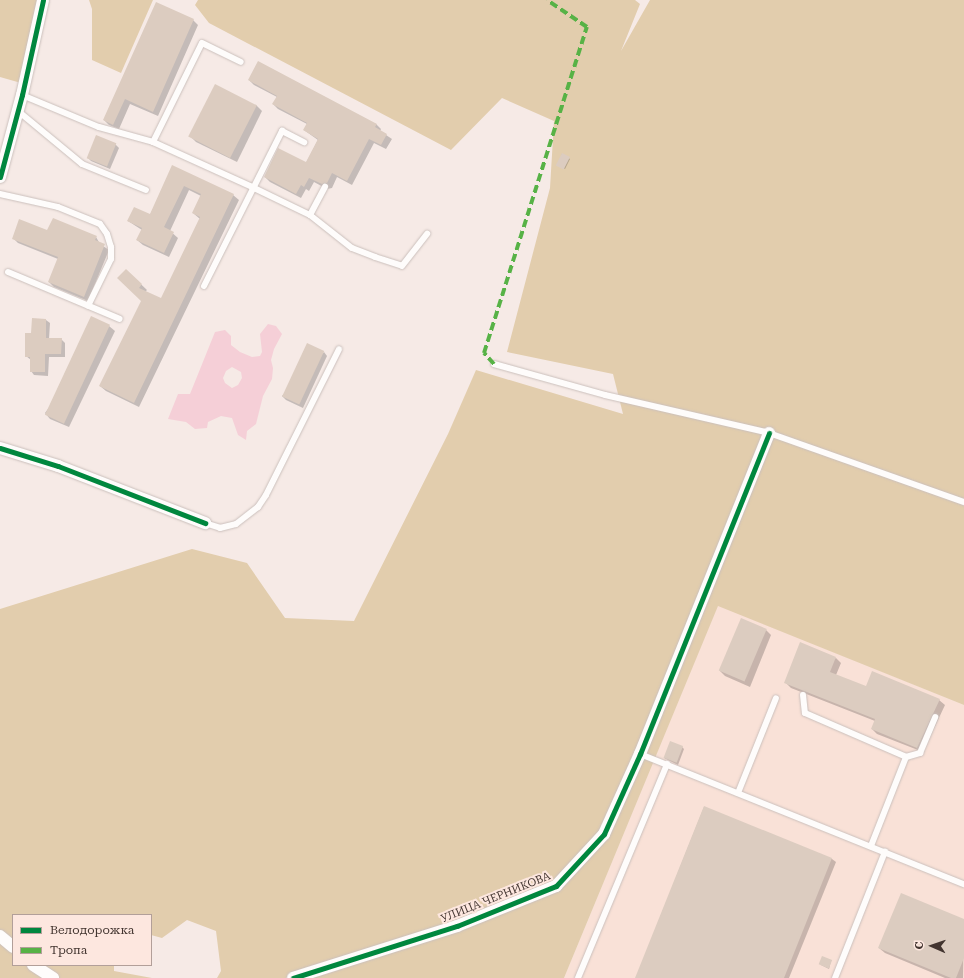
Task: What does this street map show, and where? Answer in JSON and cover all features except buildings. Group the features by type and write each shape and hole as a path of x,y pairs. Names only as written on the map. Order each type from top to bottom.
{"street":[{"path":"0,177 22,95 43,0"},
{"name":"УЛИЦА ЧЕРНИКОВА","path":"293,978 456,926 556,886 604,834 640,754 769,433"},
{"path":"0,448 58,466 205,523"},
{"path":"0,936 12,946"},
{"path":"35,966 53,978"}],"lane":[{"path":"153,142 202,42 241,62"},
{"path":"22,95 99,127 153,142 310,215 352,248 402,266 427,234"},
{"path":"18,111 82,164 146,190"},
{"path":"204,286 282,131 304,142"},
{"path":"310,215 325,187"},
{"path":"0,194 58,207 100,224 109,240 111,247 110,258 88,306"},
{"path":"8,272 120,319"},
{"path":"205,523 220,528 236,524 258,507 266,495 339,349"},
{"path":"494,364 605,395 769,433 964,502"},
{"path":"804,695 805,713 906,757 920,753 935,718"},
{"path":"738,793 776,698"},
{"path":"640,754 964,884"},
{"path":"872,846 906,757"},
{"path":"578,978 667,764"},
{"path":"835,978 884,852"}],"shaded area":[{"path":"0,0 38,0 21,83 0,77"},
{"path":"89,0 153,0 121,73 92,60 92,9"},
{"path":"198,0 635,0 640,4 621,51 650,0 964,0 964,705 718,606 564,978 217,978 221,971 216,931 187,920 162,938 152,935 152,914 12,914 12,966 114,966 114,971 152,978 0,978 0,609 192,549 247,563 285,618 354,621 448,434 476,370 623,414 613,374 507,352 550,188 554,121 502,98 451,150 209,23 195,5"},
{"path":"268,324 276,326 282,334 274,349 271,360 273,368 272,379 263,396 256,424 247,431 246,440 238,435 232,418 221,416 208,422 207,428 195,429 186,422 168,419 178,394 190,394 215,332 225,330 231,336 231,345 240,352 252,357 260,356 262,352 260,334","holes":["232,367 241,372 242,378 238,385 232,388 225,383 223,378 226,371"]},
{"path":"718,605 964,705 964,978 564,978"}],"marked path":[{"path":"494,364 484,353 587,27 547,0"}],"cycle path":[{"path":"0,177 22,95 43,0"},
{"path":"293,978 457,926 556,886 604,834 640,754 769,433"},
{"path":"0,448 58,466 205,523"}]}
